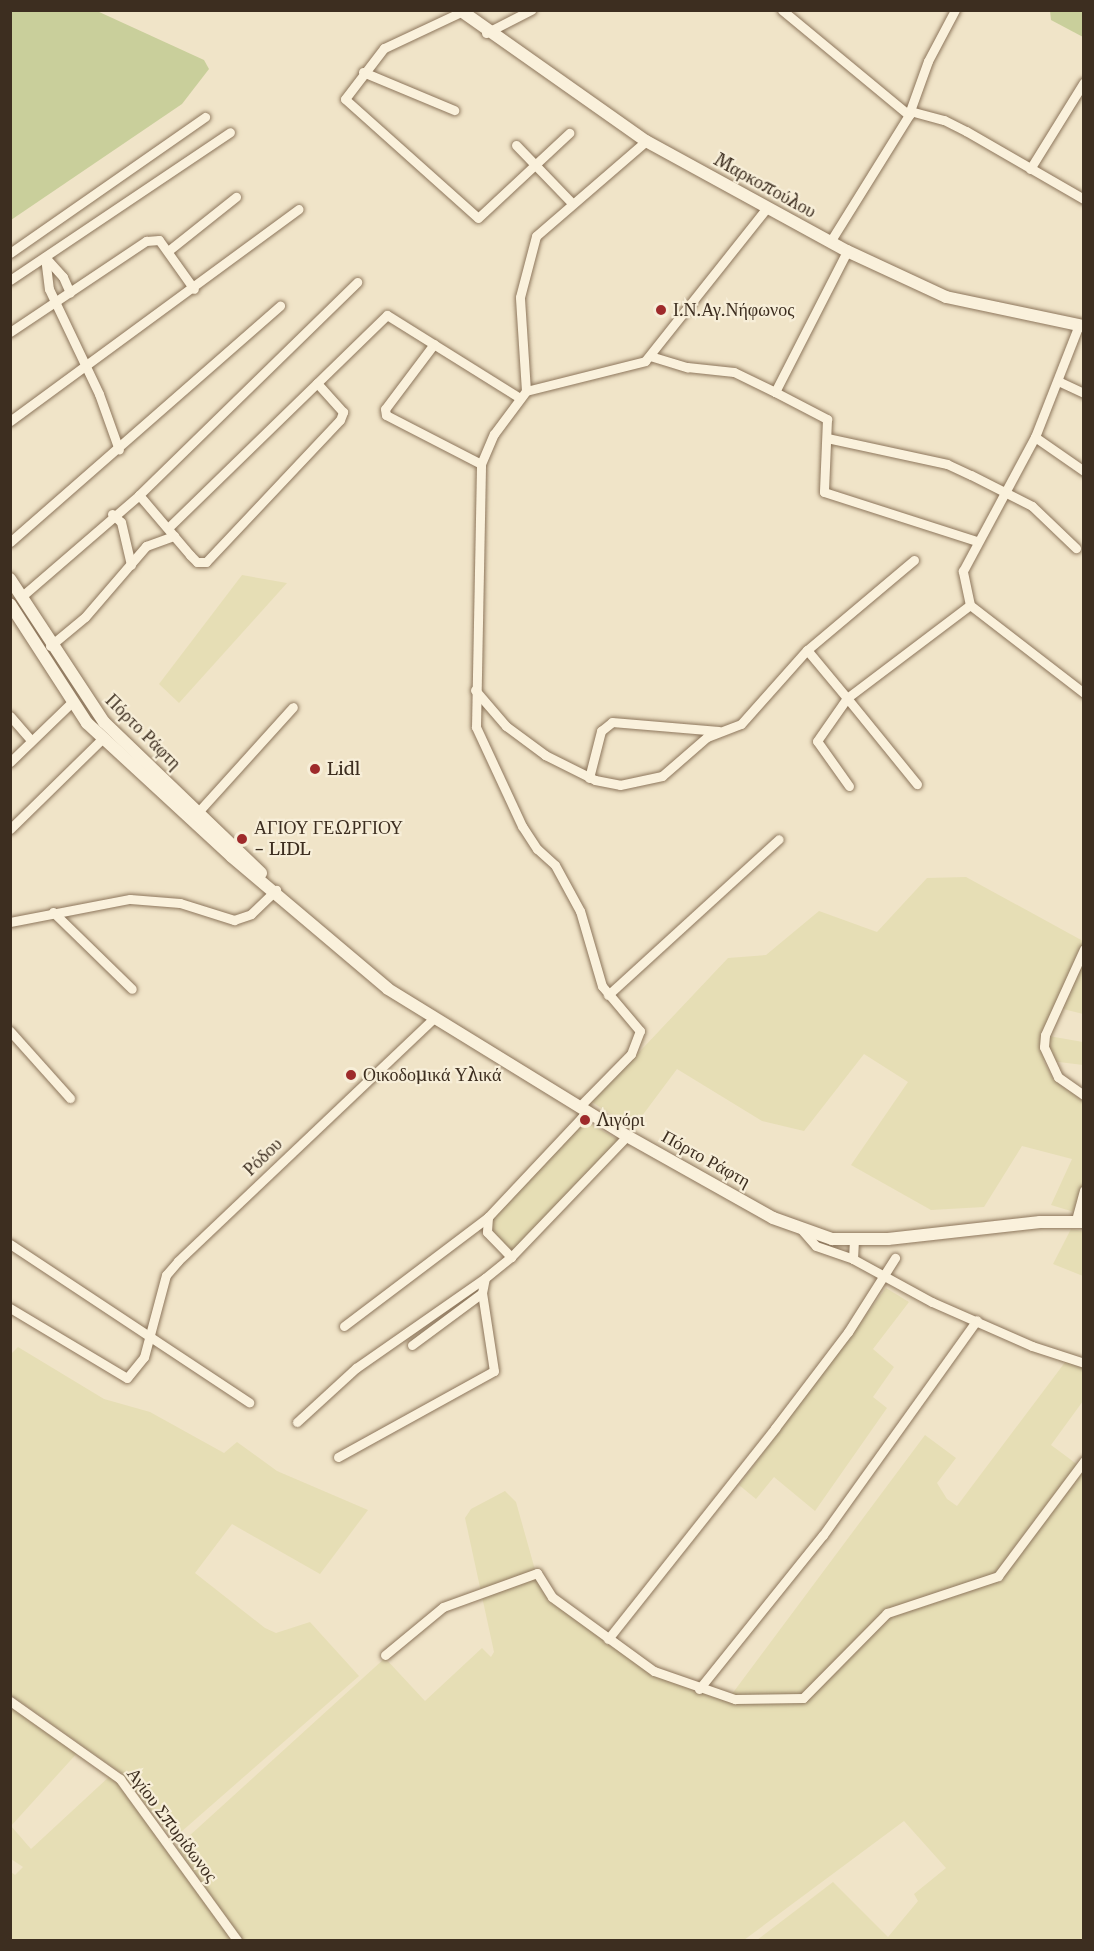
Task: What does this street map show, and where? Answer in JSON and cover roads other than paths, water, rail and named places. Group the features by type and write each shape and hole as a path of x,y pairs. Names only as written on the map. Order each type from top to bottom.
{"main road":[{"name":"Μαρκοπούλου","path":"460,11 486,33 646,141 766,209 847,251 946,297 1081,326"},
{"name":"Πόρτο Ράφτη","path":"10,579 16,601 72,702 102,739 367,972 433,1019 583,1110 802,1230 854,1240 1080,1221"},
{"name":"Πόρτο Ράφτη","path":"16,601 104,722 241,849 276,890"}],"street":[{"path":"486,33 531,10"},
{"path":"782,10 910,113 966,130 1030,169 1082,196"},
{"path":"830,242 910,113 928,60 956,10"},
{"path":"460,11 384,48 363,72 345,99 477,218 569,133"},
{"path":"363,72 454,110"},
{"path":"1030,169 1083,82"},
{"path":"10,252 205,117"},
{"path":"10,280 230,132"},
{"path":"344,1326 488,1217 583,1110 639,1041 640,1031 608,995 580,911 555,865 537,849 522,826 476,727 475,690 481,464 522,394 520,297 526,266 536,236 646,141"},
{"path":"516,145 572,203"},
{"path":"168,251 236,198"},
{"path":"10,421 194,289 300,208"},
{"path":"50,646 85,617 146,546 171,531 317,382 387,315 522,394 635,365 650,356 766,209"},
{"path":"10,332 146,241 159,240 194,289"},
{"path":"775,392 847,251"},
{"path":"45,257 63,277 70,293"},
{"path":"45,257 55,302 86,366 119,450"},
{"path":"16,601 112,514 139,495 357,282"},
{"path":"10,542 119,450 280,306"},
{"path":"1081,326 1035,437 978,541 962,579 970,606 1083,693"},
{"path":"434,344 385,408 386,415 481,464"},
{"path":"650,356 687,367 734,372 825,414 827,438 824,492 978,541"},
{"path":"1058,381 1083,393"},
{"path":"139,495 197,562 206,562 344,412 317,382"},
{"path":"1035,437 1083,471"},
{"path":"827,438 947,465 1032,506 1076,548"},
{"path":"112,514 121,522 131,565"},
{"path":"475,690 506,726 545,755 589,777 620,785 662,776 721,731 753,715 807,650 914,560"},
{"path":"849,786 817,741 847,698 970,606"},
{"path":"807,650 917,784"},
{"path":"10,762 72,702"},
{"path":"199,811 293,707"},
{"path":"10,716 31,740"},
{"path":"589,777 601,731 612,722 721,731"},
{"path":"10,829 102,739"},
{"path":"608,995 779,839"},
{"path":"10,922 53,912 153,899 234,920 251,914 276,890"},
{"path":"53,912 132,989"},
{"path":"1083,949 1045,1035 1044,1047 1058,1077 1083,1095"},
{"name":"Ρόδου","path":"10,1308 127,1378 144,1357 166,1275 178,1260 433,1019"},
{"path":"10,1031 70,1098"},
{"path":"297,1422 356,1368 485,1278 511,1257 627,1136"},
{"path":"1080,1221 1083,1190"},
{"path":"488,1217 487,1232 511,1257"},
{"path":"802,1230 816,1246 853,1259 885,1278 977,1320 1083,1363"},
{"path":"853,1259 854,1240"},
{"path":"10,1244 150,1340 249,1402"},
{"path":"608,1639 769,1437 885,1278 895,1258"},
{"path":"338,1457 494,1371 483,1293 485,1278"},
{"path":"412,1345 483,1293"},
{"path":"699,1689 823,1535 977,1320"},
{"path":"385,1654 443,1607 537,1573 552,1597 654,1671 735,1700 803,1698 887,1613 998,1576 1083,1461"},
{"name":"Αγίου Σπυρίδωνος","path":"10,1701 120,1779 237,1941"}],"place":[{"name":"Ι.Ν.Αγ.Νήφωνος","path":"661,310"},
{"name":"Lidl","path":"315,769"},
{"name":"ΑΓΙΟΥ ΓΕΩΡΓΙΟΥ - LIDL","path":"242,839"},
{"name":"Οικοδομικά Υλικά","path":"351,1075"},
{"name":"Λιγόρι","path":"585,1120"}]}
